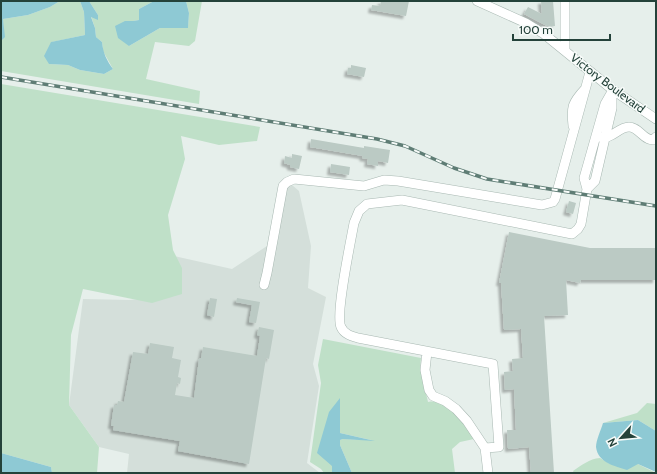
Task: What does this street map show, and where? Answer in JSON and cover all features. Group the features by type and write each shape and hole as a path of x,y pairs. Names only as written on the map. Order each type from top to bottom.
{"street":[{"name":"Victory Boulevard","path":"477,1 526,23 544,34 612,90 656,119"},
{"path":"564,1 565,51"},
{"path":"264,284 283,186 294,179 364,186 384,180 398,181 542,205 548,204 555,199 574,131 571,111 574,100 586,88 590,72"},
{"path":"485,448 499,447 493,364 358,338 344,332 340,325 340,306 356,216 364,206 368,204 402,200 572,234 581,224 587,189 584,178 600,137 605,104 612,90"},
{"path":"600,137 616,133 639,132 651,140 656,137"},
{"path":"427,352 425,370 429,390 433,396 445,401 456,409 467,421 485,448 488,473"}],"shaded area":[{"path":"285,179 299,191 311,246 308,288 326,297 313,364 319,386 307,463 320,473 127,473 129,454 99,447 69,405 83,299 129,300 175,296 174,256 232,269 267,246"}],"green space":[{"path":"60,1 80,1 84,12 85,35 52,42 49,64 68,65 80,70 104,74 113,69 103,51 102,42 96,37 91,16 98,15 89,1 154,1 139,9 139,20 125,21 129,46 160,28 188,27 189,13 186,1 202,1 195,41 189,46 155,42 146,79 200,91 199,104 1,71 1,41 4,37 3,19 28,15 50,7"},
{"path":"1,84 260,127 257,141 219,145 181,136 185,159 168,215 173,250 182,268 182,294 152,303 83,289 71,335 69,405 99,447 97,473 52,473 51,467 1,453"},
{"path":"323,339 421,358 420,368 428,402 436,402 450,408 461,419 474,439 460,442 452,449 455,473 352,473 340,445 340,440 371,440 340,433 340,399 332,473 324,473 321,469 310,462 321,383 318,365"},
{"path":"647,403 656,404 656,431 638,420 603,423 637,413"},
{"path":"600,458 610,464 638,464 656,473 574,473 573,471 586,463"}],"water":[{"path":"1,1 60,1 50,7 28,15 3,19 5,37 1,41"},
{"path":"80,1 89,1 98,15 98,20 91,17 95,28 96,37 102,42 103,50 113,69 104,74 80,70 68,65 49,64 44,56 51,42 85,35 84,12"},
{"path":"154,1 186,1 189,13 188,28 160,28 129,46 118,38 115,26 125,21 139,20 139,9"},
{"path":"340,398 340,433 375,441 340,440 340,445 352,473 332,473 332,466 317,453 329,412"},
{"path":"638,420 656,431 656,472 638,464 627,470 617,467 600,457 597,452 596,444 603,423"},
{"path":"1,453 51,467 52,473 1,473"}],"building":[{"path":"381,1 409,1 406,16 371,10 372,5 380,6"},
{"path":"541,1 553,1 555,26 549,27 524,14 528,7 542,14"},
{"path":"351,65 366,68 364,77 347,74 348,68 351,68"},
{"path":"311,139 364,148 364,146 390,150 388,163 378,161 378,166 367,164 368,159 362,158 363,156 310,147"},
{"path":"292,154 302,156 299,169 290,167 290,165 284,163 285,156 292,158"},
{"path":"331,164 350,167 349,175 330,172"},
{"path":"569,201 576,203 573,214 566,212"},
{"path":"509,232 590,248 656,248 656,280 581,280 580,283 566,280 568,315 544,316 554,473 531,473 529,447 508,449 507,430 516,430 514,389 505,390 504,372 513,371 512,359 523,358 521,329 504,330 501,283 499,283"},
{"path":"210,298 217,299 214,317 207,315"},
{"path":"237,298 260,302 256,323 249,322 252,305 236,302"},
{"path":"259,327 274,330 269,359 266,358 249,464 178,451 180,441 113,430 114,426 111,426 114,405 117,405 118,401 124,402 133,352 148,354 150,343 174,347 172,358 181,360 178,377 181,378 180,384 177,383 175,395 194,398 199,359 201,358 203,347 257,356 260,336 257,335"}],"railway":[{"path":"1,77 377,139 405,146 454,168 487,179 656,206"}]}
